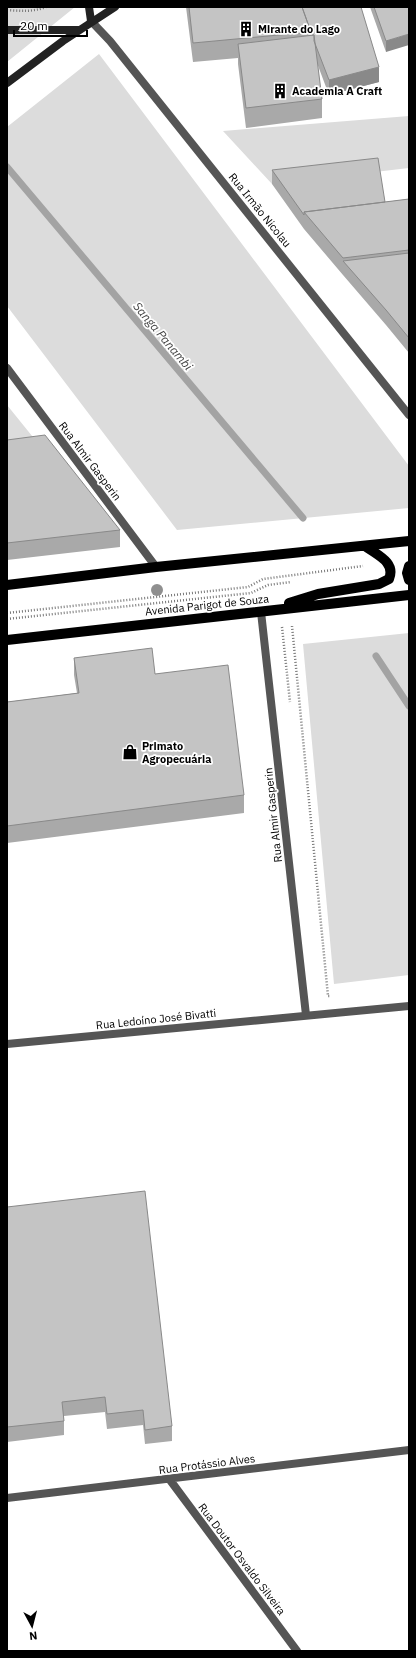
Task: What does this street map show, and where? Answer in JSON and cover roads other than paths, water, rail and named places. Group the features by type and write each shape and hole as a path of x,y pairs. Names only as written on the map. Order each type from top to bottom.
{"main road":[{"path":"7,585 156,567 409,541"},
{"path":"261,612 318,594 379,584 389,579 392,572 390,566 365,546"},
{"path":"409,566 407,573 409,580"},
{"name":"Avenida Parigot de Souza","path":"7,640 409,595"}],"street":[{"path":"89,7 92,21"},
{"path":"7,83 79,30 115,7"},
{"name":"Rua Irmão Nicolau","path":"92,21 110,41 409,415"},
{"path":"7,30 79,30"},
{"name":"Rua Almir Gasperin","path":"7,368 156,567"},
{"name":"Rua Almir Gasperin","path":"261,612 306,1015"},
{"name":"Rua Ledoíno José Bivatti","path":"7,1044 409,1006"},
{"name":"Rua Protássio Alves","path":"7,1498 170,1480 409,1450"},
{"name":"Rua Doutor Osvaldo Silveira","path":"170,1480 297,1651"}],"waterway":[{"name":"Sanga Panambi","path":"7,167 303,518"},
{"name":"Sanga Panambi","path":"376,656 409,706"}],"place":[{"name":"Mirante do Lago","path":"246,29"},
{"name":"Academia A Craft","path":"280,91"},
{"name":"Primato Agropecuária","path":"130,752"}]}
